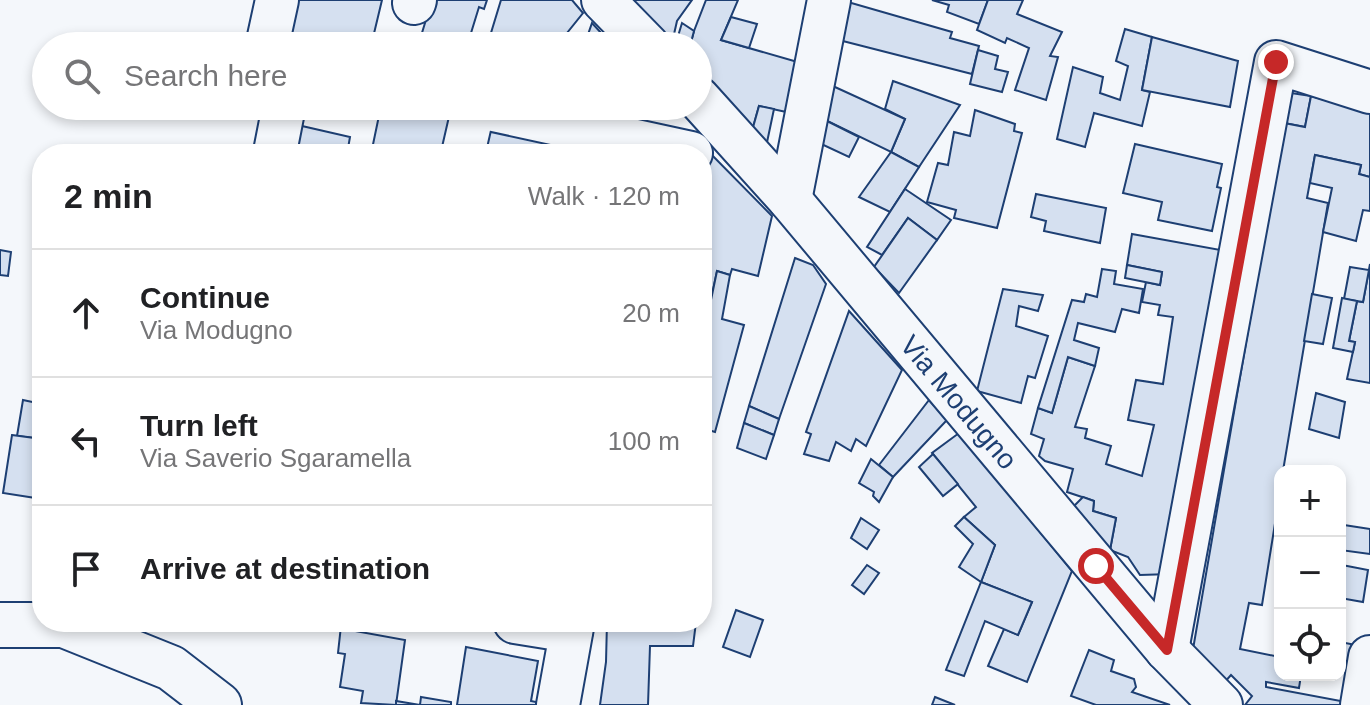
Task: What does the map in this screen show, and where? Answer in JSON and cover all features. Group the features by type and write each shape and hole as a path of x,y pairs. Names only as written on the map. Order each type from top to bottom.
{"highway":[{"path":"0,625 32,625"},
{"path":"81,632 171,668 219,705"}],"street":[{"path":"270,32 277,0"},
{"path":"790,200 829,0"},
{"path":"611,3 636,32"},
{"path":"1167,650 1276,62 1370,92"},
{"name":"Via Modugno","path":"712,113 790,200 1167,650 1221,705"},
{"path":"277,144 281,120"},
{"path":"465,144 471,120"},
{"path":"537,120 645,144"},
{"path":"693,144 700,120"},
{"path":"558,705 571,632"},
{"path":"1362,705 1370,657"}],"building":[{"path":"295,0 382,0 374,32 288,32"},
{"path":"432,0 487,0 484,9 479,7 471,32 422,32"},
{"path":"501,0 572,0 583,13 568,32 491,32"},
{"path":"627,0 692,0 677,21 674,32 660,32"},
{"path":"706,0 738,0 721,40 801,63 791,113 759,106 752,131 712,87 712,32 694,31"},
{"path":"841,0 952,32 950,38 979,46 972,74 831,38"},
{"path":"932,0 988,0 979,24 947,12 949,5"},
{"path":"988,0 1023,0 1017,14 1062,32 1050,56 1058,57 1046,100 1015,90 1029,48 1007,38 1005,43 977,30"},
{"path":"731,17 757,24 749,48 721,40"},
{"path":"592,23 600,32 589,32"},
{"path":"682,23 694,31 694,32 679,32"},
{"path":"1125,29 1152,37 1142,90 1150,92 1142,126 1094,113 1085,147 1057,139 1073,67 1103,77 1100,93 1120,100 1128,66 1116,61"},
{"path":"1152,37 1238,61 1230,107 1142,90"},
{"path":"978,50 998,56 995,69 1008,72 1002,92 970,84"},
{"path":"893,81 960,105 919,167 891,152 905,119 885,109"},
{"path":"824,82 905,119 891,152 817,116"},
{"path":"1291,93 1311,96 1305,127 1284,123"},
{"path":"1311,96 1370,113 1370,177 1359,174 1361,165 1315,155 1307,198 1328,203 1284,465 1274,465 1274,530 1262,605 1249,603 1240,649 1274,656 1274,681 1300,681 1299,688 1266,682 1266,687 1346,702 1345,705 1245,705 1252,696 1231,675 1223,684 1192,655 1284,123 1305,127"},
{"path":"759,106 774,109 766,147 752,131"},
{"path":"975,110 1015,124 1014,131 1022,133 997,228 954,218 956,210 927,202 938,163 948,165 954,132 970,136"},
{"path":"378,120 450,120 445,144 373,144"},
{"path":"485,120 551,132 549,144 479,144"},
{"path":"827,121 859,137 849,157 817,142"},
{"path":"302,126 350,137 349,144 294,144"},
{"path":"1135,144 1222,164 1217,187 1221,188 1212,231 1158,220 1162,202 1123,193"},
{"path":"891,152 919,167 890,212 859,197"},
{"path":"712,155 772,216 758,276 732,269 730,275 717,271 713,290"},
{"path":"1315,155 1361,165 1359,174 1370,177 1370,211 1363,210 1356,241 1323,232 1332,188 1310,183"},
{"path":"905,189 951,220 937,240 908,218 882,255 867,247"},
{"path":"1036,194 1106,208 1100,243 1044,231 1046,221 1031,217"},
{"path":"908,218 937,240 899,293 874,267"},
{"path":"1132,234 1226,251 1171,574 1140,575 1128,557 1110,550 1116,518 1093,511 1094,501 1067,492 1073,469 1045,461 1039,456 1044,439 1031,434 1038,408 1052,413 1068,357 1095,366 1075,427 1087,429 1085,438 1111,446 1106,464 1142,476 1154,425 1128,420 1136,380 1163,384 1173,317 1158,315 1160,305 1142,302 1146,282 1160,285 1162,272 1127,265"},
{"path":"0,250 11,252 8,276 0,275"},
{"path":"795,258 813,265 826,284 779,419 749,406"},
{"path":"1370,264 1370,383 1347,379 1355,342 1349,341 1357,301 1363,302"},
{"path":"1127,265 1162,272 1160,285 1125,278"},
{"path":"1350,267 1369,270 1363,302 1344,299"},
{"path":"1102,269 1116,271 1114,284 1143,289 1139,313 1122,309 1115,332 1078,323 1074,340 1099,348 1095,366 1068,357 1052,413 1038,408 1072,300 1084,302 1086,294 1097,297"},
{"path":"717,271 730,275 722,319 744,325 715,432 712,431 712,295"},
{"path":"1003,289 1043,295 1038,311 1019,306 1016,326 1048,336 1035,378 1028,376 1021,403 977,391"},
{"path":"1312,294 1332,298 1323,344 1304,341"},
{"path":"1342,298 1357,301 1349,341 1355,342 1353,352 1333,348"},
{"path":"849,311 902,370 866,446 856,439 851,451 836,442 829,461 804,454 811,434 806,432"},
{"path":"1316,393 1345,402 1339,438 1309,429"},
{"path":"23,400 32,402 32,438 17,436"},
{"path":"929,400 947,420 893,477 879,465"},
{"path":"749,406 779,419 774,435 744,423"},
{"path":"744,423 774,435 766,459 737,448"},
{"path":"959,433 1072,571 1027,682 988,666 1004,629 1018,635 1032,602 981,582 995,545 964,517 976,507 932,453"},
{"path":"12,435 32,438 32,497 3,493"},
{"path":"933,454 958,484 943,496 919,467"},
{"path":"871,459 893,477 879,502 873,496 874,492 859,483"},
{"path":"1083,497 1094,501 1093,511 1116,518 1110,550 1073,507"},
{"path":"964,517 995,545 981,582 959,567 973,544 955,526"},
{"path":"861,518 879,530 867,549 851,538"},
{"path":"1346,525 1370,529 1370,554 1346,551"},
{"path":"867,565 879,573 864,594 852,585"},
{"path":"1346,566 1368,570 1363,602 1346,599"},
{"path":"981,582 1032,602 1018,635 985,621 964,676 946,670"},
{"path":"736,610 763,620 750,657 723,647"},
{"path":"340,632 361,632 405,640 396,705 361,703 363,691 340,687 345,654 338,653"},
{"path":"607,632 695,632 693,646 650,646 648,705 600,705"},
{"path":"1346,643 1356,645 1352,662 1346,661"},
{"path":"466,647 538,661 531,701 536,705 457,705"},
{"path":"1089,650 1114,660 1111,671 1134,679 1136,687 1132,692 1170,705 1096,705 1071,696"},
{"path":"421,697 451,702 451,705 420,705"},
{"path":"935,697 955,705 932,705"},
{"path":"396,701 420,705 396,705"}],"route":[{"path":"1096,566 1167,650 1276,62"}]}
